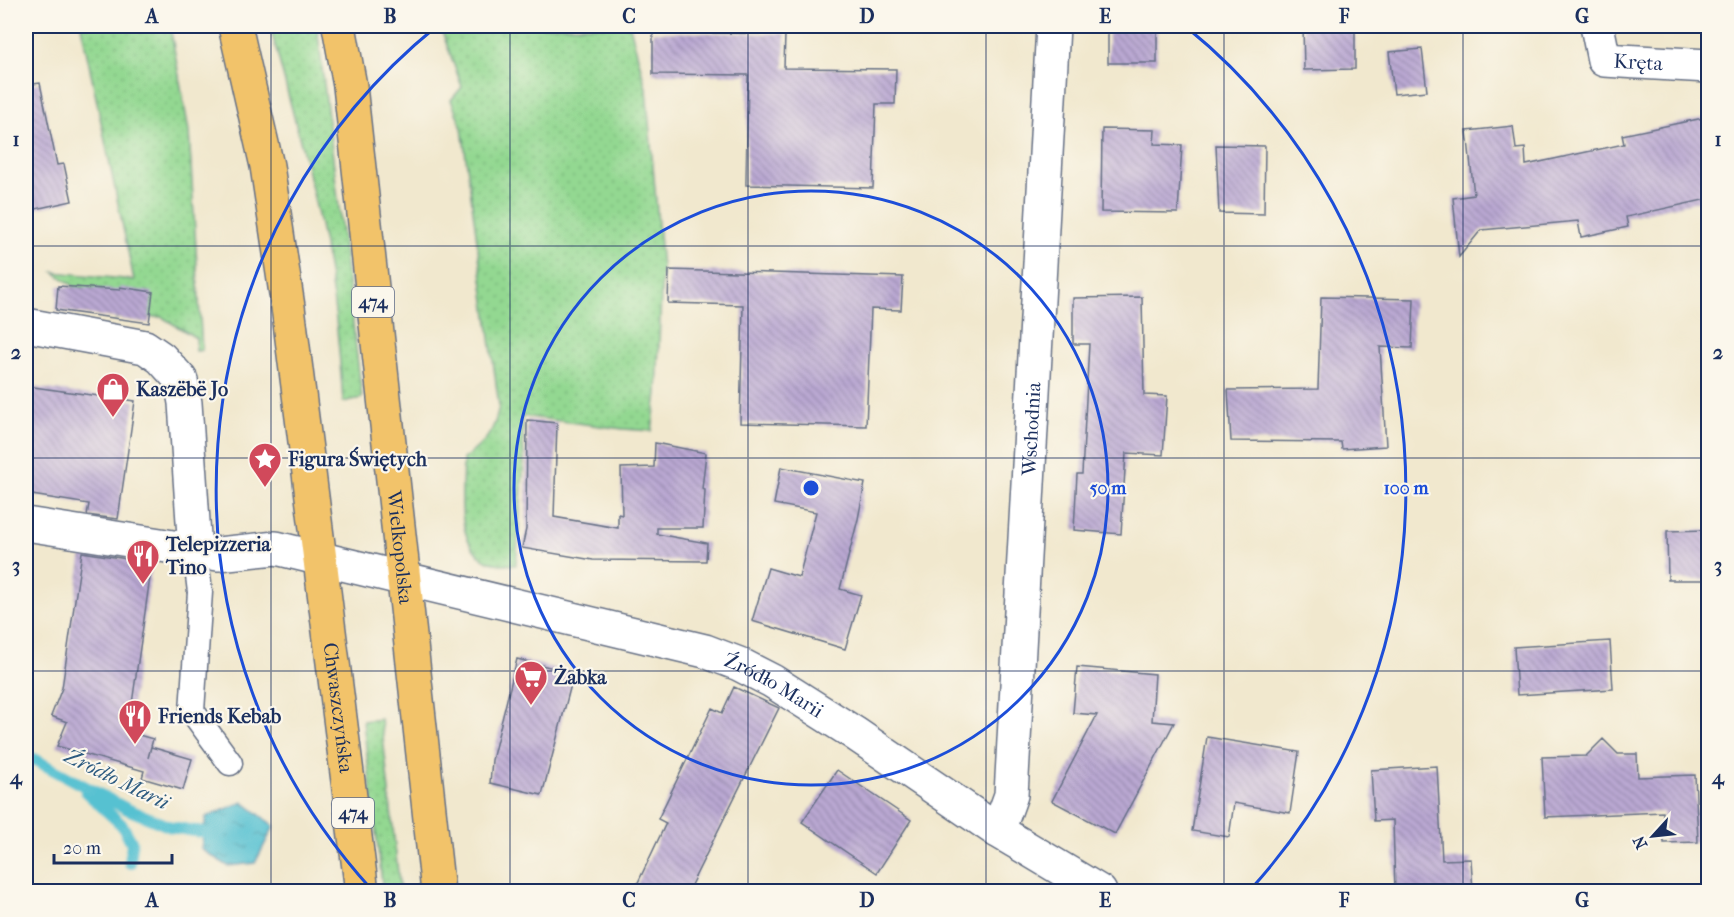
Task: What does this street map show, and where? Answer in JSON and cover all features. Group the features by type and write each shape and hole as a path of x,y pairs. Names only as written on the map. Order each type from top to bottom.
{"main road":[{"name":"474","path":"235,26 267,166 321,560"},
{"name":"Wielkopolska","path":"339,26 350,86 438,891"},
{"name":"Chwaszczyńska","path":"321,560 363,891"}],"street":[{"name":"Wschodnia","path":"998,831 1011,795 1053,26"},
{"name":"Kręta","path":"1597,26 1604,60 1708,66"},
{"path":"26,325 145,347 161,358 181,380 185,403 195,551"},
{"name":"Źródło Marii","path":"26,524 218,554 276,548 705,651 739,664 772,681 855,733 998,831 1100,891"}],"lane":[{"path":"195,551 200,592 192,711 230,763"}],"green space":[{"path":"81,26 170,26 189,131 202,350 196,351 196,338 162,317 150,317 120,288 116,319 103,289 75,287 54,272 134,280"},
{"path":"270,26 317,26 362,398 343,402 336,320 324,245 308,172"},
{"path":"440,26 630,26 646,88 662,268 657,393 652,431 522,416 524,461 516,565 491,562 477,553 469,542 462,516 463,459 487,437 495,423 499,406 462,128 451,100 462,87"},
{"path":"381,719 400,891 383,891 363,721"}],"water":[{"path":"243,802 274,826 255,863 228,866 201,849 206,817"}],"building":[{"path":"1108,26 1157,26 1157,63 1108,63"},
{"path":"1303,26 1355,26 1355,69 1304,70"},
{"path":"653,32 785,34 784,68 896,69 895,104 876,104 873,188 746,185 748,75 653,74"},
{"path":"1422,49 1427,91 1394,94 1389,52"},
{"path":"40,83 57,165 64,164 72,201 26,211 26,85"},
{"path":"1708,117 1708,199 1626,217 1628,227 1581,237 1578,221 1481,230 1459,257 1453,198 1474,195 1467,131 1513,126 1516,149 1525,148 1526,165 1624,144 1622,135"},
{"path":"1102,129 1155,130 1154,144 1182,145 1178,213 1101,212"},
{"path":"1216,145 1265,146 1264,214 1219,213"},
{"path":"669,270 903,277 901,310 871,309 866,426 740,423 743,305 668,303"},
{"path":"58,286 120,290 120,287 153,292 149,323 56,310"},
{"path":"1142,297 1144,395 1167,396 1163,455 1126,453 1121,534 1074,530 1077,474 1082,474 1089,344 1073,344 1073,298"},
{"path":"1321,297 1414,299 1412,348 1380,347 1386,446 1342,449 1341,442 1231,441 1228,390 1318,389"},
{"path":"26,386 135,401 118,519 87,515 89,504 26,494"},
{"path":"527,420 557,423 554,517 618,528 618,514 622,515 621,468 654,467 655,443 706,453 702,489 705,490 703,528 657,528 657,534 707,543 706,561 593,560 522,548 526,529"},
{"path":"781,467 865,483 840,589 861,595 845,649 752,621 768,568 799,577 816,512 774,504"},
{"path":"1708,530 1708,580 1668,580 1667,531"},
{"path":"82,552 152,563 128,732 153,739 148,758 151,747 192,759 183,790 142,778 144,771 57,746 67,722 51,716 62,688"},
{"path":"1610,641 1613,689 1517,695 1514,647"},
{"path":"517,659 574,673 542,795 490,783 492,760"},
{"path":"1077,667 1155,674 1152,721 1174,723 1115,834 1052,801 1097,715 1073,713"},
{"path":"734,687 779,708 688,891 634,891 666,823 658,819 712,708 722,713"},
{"path":"1207,737 1299,752 1290,813 1234,803 1229,837 1192,831"},
{"path":"1603,739 1618,754 1637,754 1638,777 1695,775 1698,842 1664,843 1663,812 1545,817 1542,757 1586,756"},
{"path":"1437,766 1442,860 1471,859 1473,891 1395,891 1393,820 1374,821 1371,770"},
{"path":"837,770 911,820 877,873 802,822"}],"waterway":[{"name":"Źródło Marii","path":"26,755 127,809 171,827 219,835"},
{"path":"86,792 122,825 132,843 130,863"}],"place":[{"name":"Kaszëbë Jo","path":"113,418"},
{"name":"Figura Świętych","path":"265,488"},
{"name":"Telepizzeria Tino","path":"143,585"},
{"name":"Żabka","path":"531,706"},
{"name":"Friends Kebab","path":"135,745"}]}
